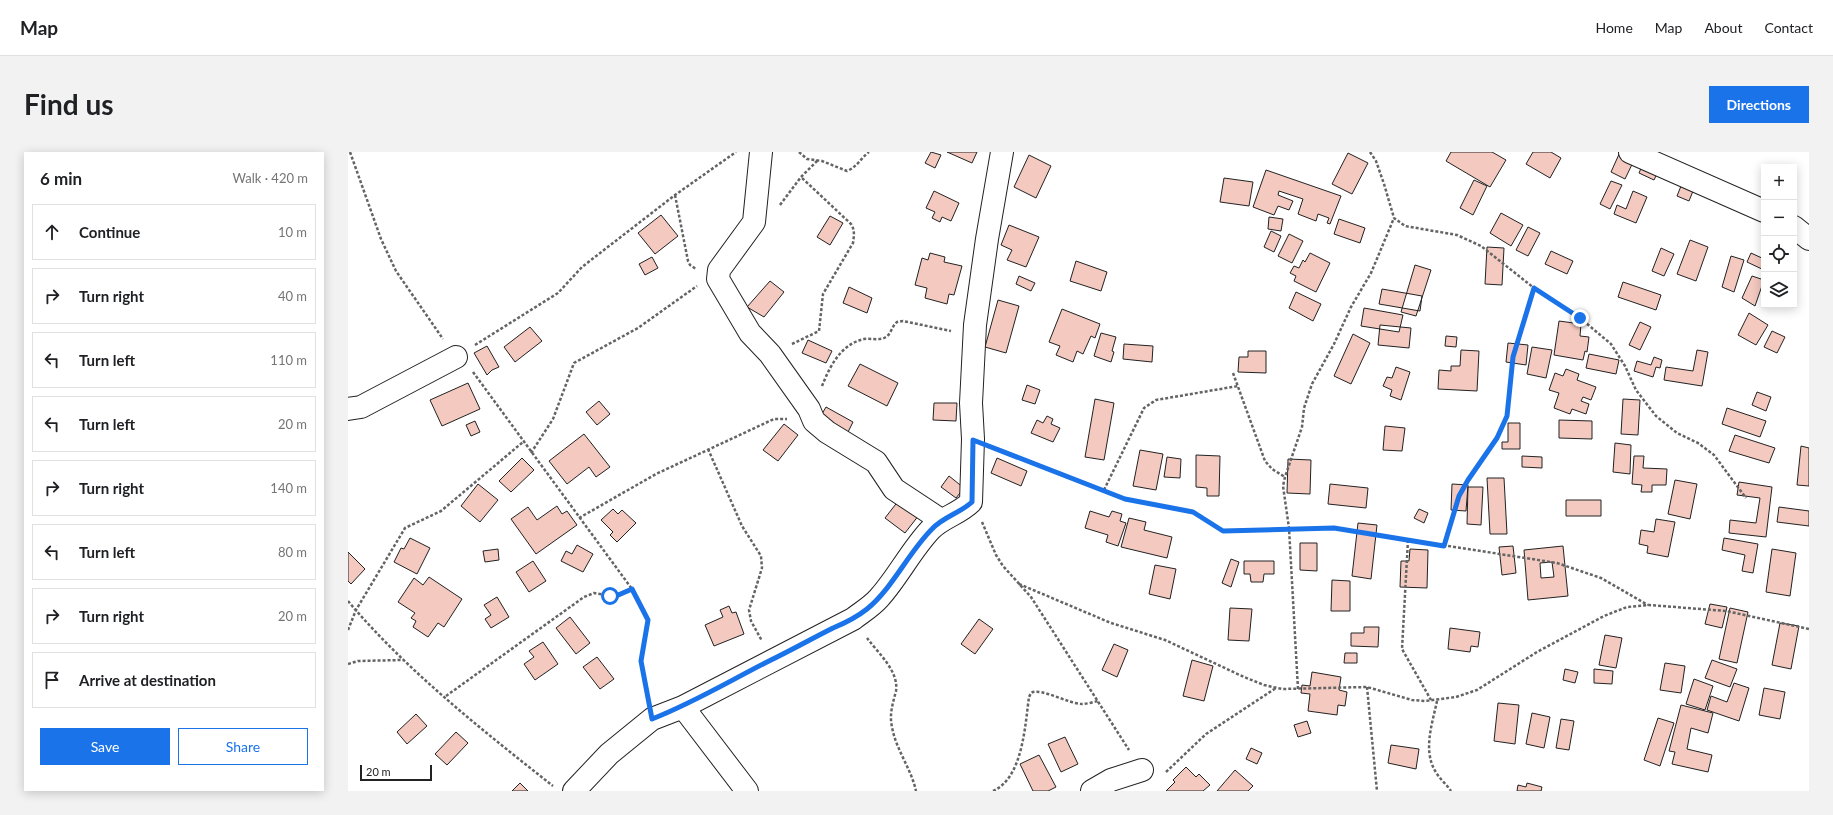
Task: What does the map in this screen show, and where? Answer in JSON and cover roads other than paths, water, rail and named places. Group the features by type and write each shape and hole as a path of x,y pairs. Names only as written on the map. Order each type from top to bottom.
{"street":[{"path":"761,152 754,222 719,270 718,275 725,292 750,333 770,354 815,419 827,432 876,462 888,483 894,490 941,520"},
{"path":"564,789 652,719 683,707 772,659 853,619 880,598 916,546 941,520 962,510 972,502 973,440 971,403 975,336 987,239 1002,152"},
{"path":"1630,152 1761,210"},
{"path":"1797,229 1809,239"},
{"path":"348,409 361,407 456,357"},
{"path":"683,707 747,791"},
{"path":"1092,791 1111,780 1152,773"}]}
